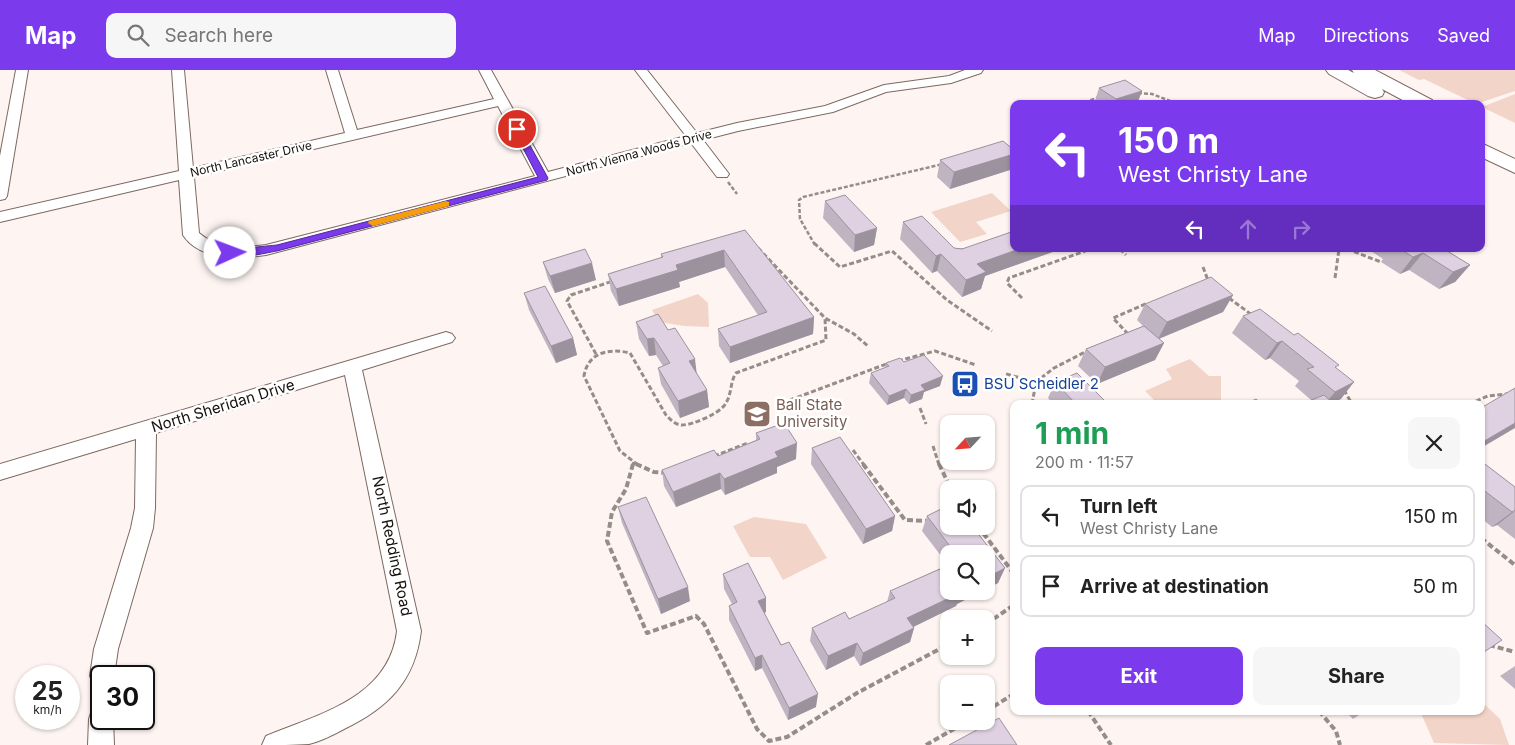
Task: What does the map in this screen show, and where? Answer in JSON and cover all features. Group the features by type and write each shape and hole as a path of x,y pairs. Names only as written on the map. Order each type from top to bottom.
{"main road":[{"path":"1334,70 1390,100"},
{"path":"1361,70 1417,100"},
{"path":"1485,135 1515,150"},
{"path":"1485,151 1515,167"}],"street":[{"path":"0,196 22,70"},
{"path":"178,70 185,174"},
{"path":"332,70 352,135"},
{"path":"485,70 544,178"},
{"path":"643,72 659,70"},
{"name":"North Vienna Woods Drive","path":"185,174 190,235 196,241 213,249 230,253 247,253 277,248 694,138 763,121 828,109 884,89 951,78 977,70"},
{"path":"643,72 722,174"},
{"name":"North Lancaster Drive","path":"0,217 502,101"},
{"name":"North Sheridan Drive","path":"0,472 446,338"},
{"name":"North Redding Road","path":"275,745 347,715 379,693 390,681 404,659 410,631 352,366"},
{"path":"104,665 106,649 142,528 145,508 146,429"},
{"path":"101,730 101,745"}],"path":[{"path":"1137,93 1152,94 1168,100"},
{"path":"1090,100 1101,96"},
{"path":"946,163 803,197 798,200 798,214 801,225 840,267 892,252 947,300 992,331"},
{"path":"756,246 825,318 854,334 869,347"},
{"path":"1022,298 1007,282 1009,278 1083,252"},
{"path":"1123,252 1126,255"},
{"path":"1335,278 1338,252"},
{"path":"1355,252 1382,262"},
{"path":"1203,266 1210,290"},
{"path":"596,354 567,301 571,295 615,280"},
{"path":"1227,296 1258,319"},
{"path":"1126,336 1127,333 1112,318 1151,302"},
{"path":"672,473 660,474 624,457 620,451 584,376 587,364 596,354 612,350 630,353 638,364 668,420 679,425 686,424 719,412 726,405 731,382 736,373 826,340 828,335 824,322 825,318"},
{"path":"1033,400 1036,382 1054,368 1089,350"},
{"path":"790,400 850,376 925,352 942,352 976,365"},
{"path":"1006,374 1036,382"},
{"path":"1339,383 1350,400"},
{"path":"1478,400 1488,396 1515,393"},
{"path":"920,408 926,424"},
{"path":"713,457 751,442"},
{"path":"933,446 946,480"},
{"path":"852,450 905,520 917,522 935,518"},
{"path":"634,462 626,489 612,512 607,542 647,633 696,616 704,624 757,729 768,741 788,737 857,693 940,649"},
{"path":"985,535 1010,569"},
{"path":"1485,541 1515,565"},
{"path":"995,618 1010,608"},
{"path":"1486,642 1491,646 1515,652"},
{"path":"995,705 1010,696"},
{"path":"1091,715 1112,745"},
{"path":"1322,715 1341,738 1340,745"},
{"path":"926,745 952,730"}],"shaded area":[{"path":"1399,70 1515,70 1515,91 1485,101 1468,100 1424,79 1419,80"},
{"path":"1515,94 1515,123 1485,108 1485,106"},
{"path":"992,193 1010,210 976,222 987,234 960,242 931,212"},
{"path":"698,294 708,303 709,327 659,322 652,310"},
{"path":"1190,359 1209,376 1221,376 1221,400 1154,400 1145,391 1172,379 1166,369"},
{"path":"754,517 806,524 827,558 783,580 770,557 750,557 733,526"},
{"path":"1485,705 1500,719 1509,745 1434,743 1422,715 1485,715"}],"building":[{"path":"1125,80 1142,91 1116,99 1099,88"},
{"path":"1003,141 1010,147 1010,155 954,172 940,160"},
{"path":"845,195 877,228 855,235 825,201"},
{"path":"922,216 954,248 962,249 1010,232 1011,252 977,264 986,272 966,280 941,254 936,256 903,222"},
{"path":"745,230 814,317 730,347 718,329 767,312 724,250 676,265 678,270 616,289 608,274 663,257 661,254"},
{"path":"585,249 592,263 550,276 543,262"},
{"path":"1405,252 1449,252 1470,265 1453,272 1423,253 1413,257"},
{"path":"1211,277 1233,295 1167,322 1145,304"},
{"path":"545,286 573,338 551,346 524,293"},
{"path":"1260,309 1294,335 1298,333 1339,365 1335,367 1354,382 1335,392 1307,369 1314,367 1282,341 1277,343 1243,316"},
{"path":"658,314 668,330 675,328 695,359 689,361 707,390 678,401 658,368 670,363 654,338 647,339 636,322"},
{"path":"1144,326 1164,343 1105,367 1086,349"},
{"path":"924,355 943,376 921,385 925,390 911,395 906,389 889,396 871,373 889,366 886,363 900,358 904,362"},
{"path":"1077,373 1104,400 1072,400 1055,382"},
{"path":"1515,388 1515,423 1485,441 1485,406"},
{"path":"1324,395 1330,400 1312,400"},
{"path":"784,423 797,443 775,452 778,457 724,479 720,473 673,492 662,470 714,450 718,456 760,439 756,433"},
{"path":"840,437 895,516 866,529 812,448"},
{"path":"1485,464 1515,487 1515,510 1512,512 1485,491"},
{"path":"646,497 688,587 658,599 618,507"},
{"path":"940,510 940,533 927,516"},
{"path":"942,535 979,535 987,545 949,545"},
{"path":"995,555 1005,568 995,573"},
{"path":"748,563 766,598 758,601 781,645 789,642 818,694 789,708 762,655 755,658 729,606 737,602 723,574"},
{"path":"940,569 940,600 945,600 907,618 914,628 863,653 857,643 828,656 812,628 845,612 849,619 895,598 890,591"},
{"path":"1485,625 1502,640 1485,651"},
{"path":"999,718 1017,745 949,745 977,730 995,730 995,720"}],"slow traffic":[{"path":"373,223 446,204"}],"place":[{"name":"BSU Scheidler 2","path":"965,384"},
{"name":"Ball State University","path":"757,414"}],"route":[{"path":"230,253 247,253 277,248 544,178 517,129"}]}
